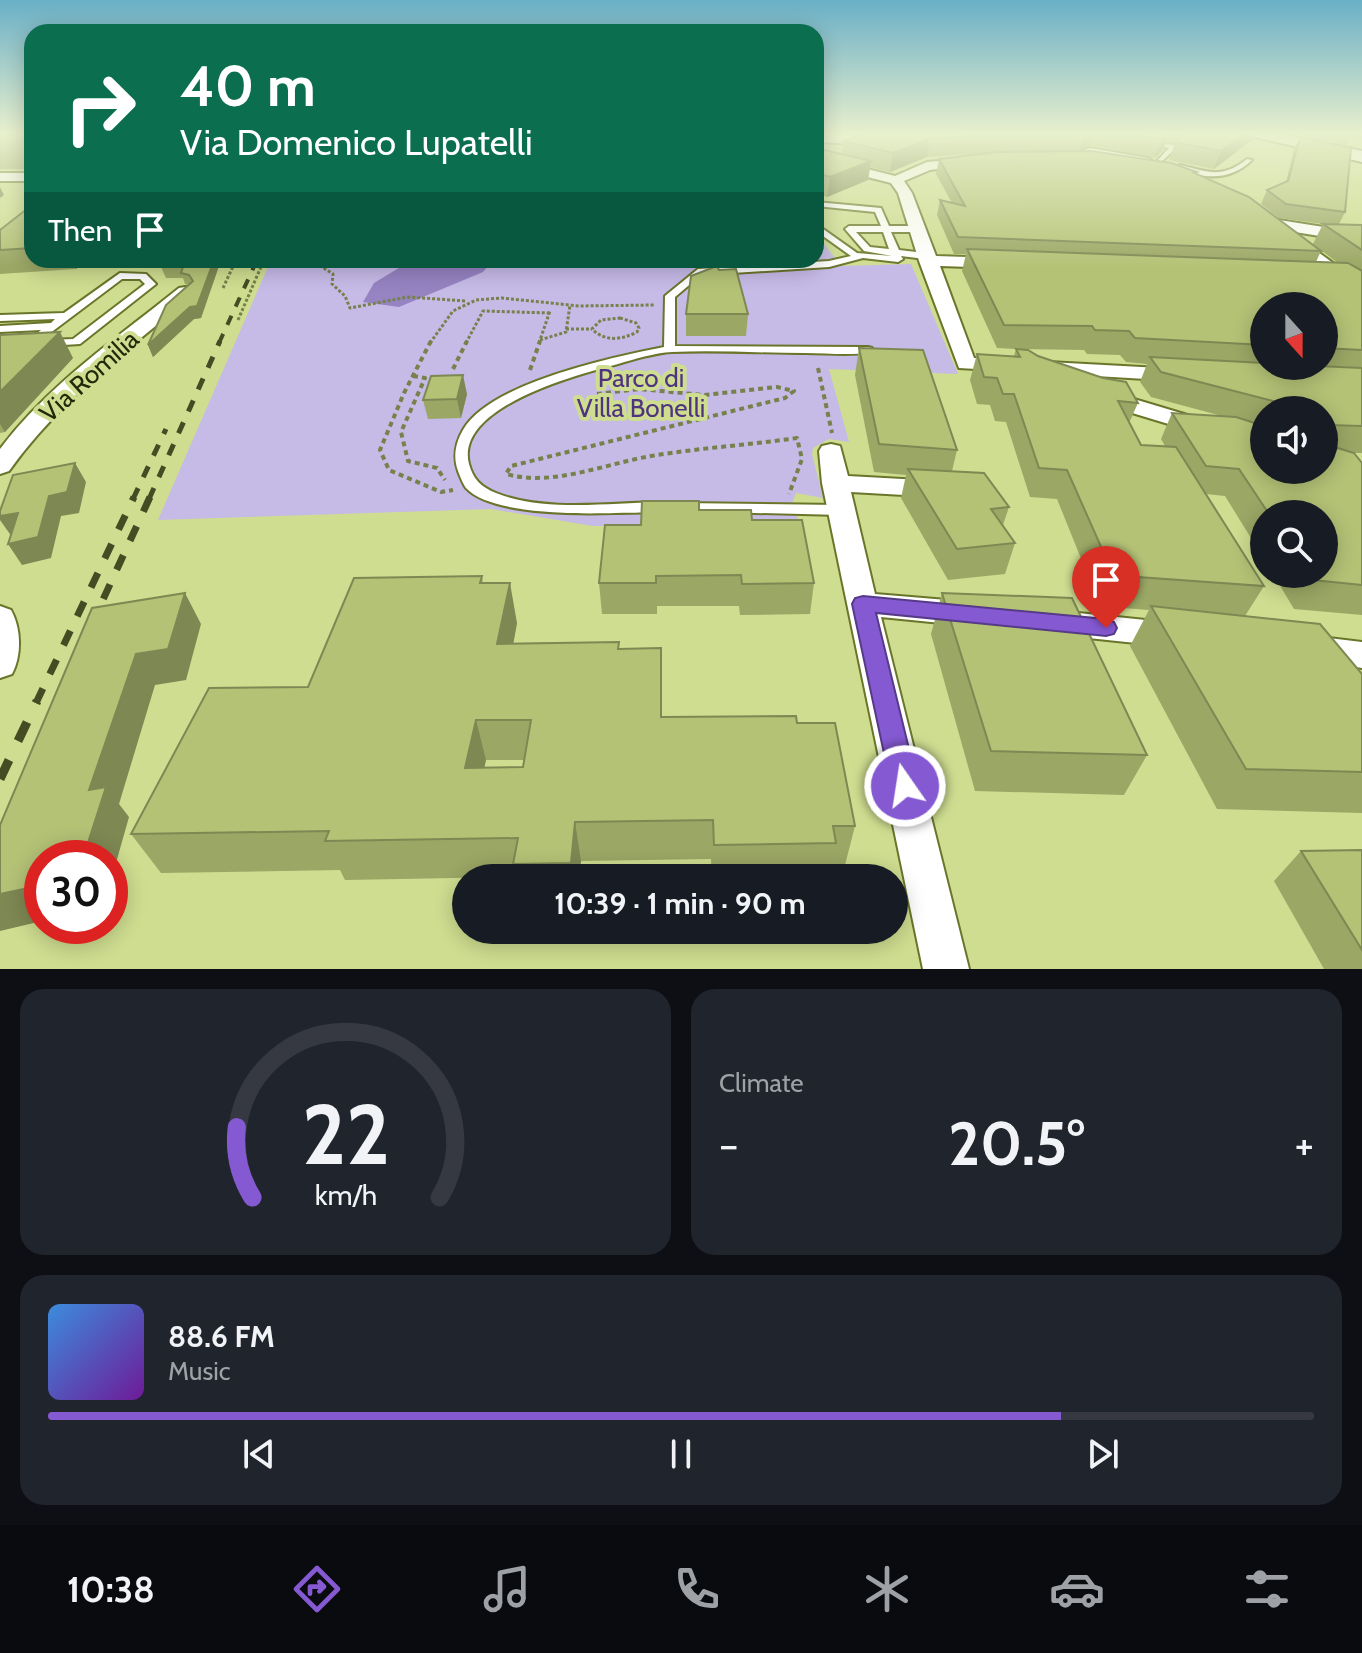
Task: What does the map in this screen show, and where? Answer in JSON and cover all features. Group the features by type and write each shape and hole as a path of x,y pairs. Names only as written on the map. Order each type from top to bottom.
{"street":[{"path":"889,178 900,178"},
{"path":"1193,178 1225,189"},
{"path":"896,180 905,193 966,364 1208,376"},
{"path":"1362,238 1267,219 1362,293"},
{"path":"926,258 1018,264"},
{"path":"1310,276 1362,278"},
{"name":"Via Romilia","path":"0,466 14,443 185,292"},
{"path":"1017,366 1069,386 1250,442"},
{"path":"946,969 835,469 958,490"},
{"path":"863,604 1210,638"},
{"path":"0,618 3,636 0,665"},
{"path":"1289,646 1362,655"}],"lane":[{"path":"824,205 878,210 898,259 862,256 846,251 824,234"},
{"path":"917,229 849,229 864,248 926,258"},
{"path":"824,264 862,256"},
{"path":"669,349 667,305 670,296 698,272 764,268"},
{"path":"14,345 76,342 151,284 143,276 120,276 29,344"},
{"path":"0,323 58,321"},
{"path":"0,323 58,321"},
{"path":"835,469 782,509 537,506 506,502 472,486 460,453 471,424 502,401 534,387 631,357 669,349 868,350"}],"path":[{"path":"223,288 232,268"},
{"path":"238,320 261,268"},
{"path":"324,268 333,274 332,284 345,296 350,308 366,308 388,300 431,294 467,301 494,299 570,305 667,305"},
{"path":"467,301 447,316 396,405 380,450 389,470 441,492 472,486"},
{"path":"534,387 527,380 553,304"},
{"path":"540,340 563,335 570,305"},
{"path":"453,369 483,311 550,313"},
{"path":"566,329 592,329 601,337 621,339 639,328 636,323 620,318 601,320 592,329"},
{"path":"818,368 835,469"},
{"path":"413,376 425,378 401,432 408,461 437,468 453,490"},
{"path":"597,394 639,389 704,395 777,387 794,391 785,398 511,466 506,474 514,478 542,478 651,456 797,438 802,459 782,509"}],"green space":[{"name":"Parco di Villa Bonelli","path":"824,244 841,266 911,264 958,374 829,369 849,442 829,439 813,448 823,498 796,493 792,503 800,526 593,526 491,509 158,520 268,268 824,268"}],"shaded area":[{"path":"399,268 486,268 399,307 363,302 374,283"}],"building":[{"path":"950,178 1206,178 1249,197 1321,251 958,237 940,200 965,206"},
{"path":"1289,178 1348,178 1345,212 1286,204 1267,190"},
{"path":"24,211 24,248 0,250 0,230"},
{"path":"1323,224 1362,225 1362,250"},
{"path":"967,249 1348,263 1362,271 1362,350 1338,349 1338,292 1250,292 1250,344 1135,338 1129,331 1095,330 1092,326 1004,325"},
{"path":"183,268 211,268 197,306 190,307 148,345 166,305 193,281 189,275 181,273"},
{"path":"712,268 736,269 748,314 686,314 691,276"},
{"path":"60,332 0,392 0,335"},
{"path":"859,348 923,350 957,450 879,444"},
{"path":"1016,349 1028,350 1103,378 1126,382 1138,403 1118,401 1141,445 1176,447 1250,564 1250,585 1110,575 1110,567 1067,470 1039,468 1014,394 1003,394 997,378 984,377 977,354 1020,357"},
{"path":"1150,357 1250,362 1250,380 1338,380 1338,367 1362,368 1362,426 1338,425 1338,396 1254,396 1161,372"},
{"path":"463,375 457,399 423,400 431,376"},
{"path":"1172,413 1236,417 1250,422 1250,484 1338,484 1338,448 1354,453 1362,463 1362,585 1338,583 1338,500 1260,500 1239,469 1206,466"},
{"path":"75,463 67,492 49,496 38,537 8,544 18,513 0,516 0,511 13,475"},
{"path":"908,469 984,473 1009,507 991,509 1015,543 957,549"},
{"path":"642,501 699,501 699,510 751,510 752,520 802,520 814,583 742,584 741,575 656,576 656,583 599,583 605,525 641,525"},
{"path":"482,576 480,583 510,583 497,644 619,642 618,649 661,648 661,717 796,716 797,723 835,723 855,826 833,826 836,843 714,845 713,820 575,822 571,863 513,864 518,838 325,841 329,831 131,834 209,688 308,687 354,578","holes":["476,720 531,720 523,767 465,768"]},
{"path":"185,593 168,649 136,654 89,790 106,787 89,840 24,840 24,889 0,894 0,825 92,608"},
{"path":"942,593 1072,598 1147,755 991,751"},
{"path":"1151,606 1320,624 1362,674 1362,772 1246,769"},
{"path":"1362,850 1362,950 1301,851"}],"railway":[{"path":"219,343 253,268"},
{"path":"149,499 220,341"},
{"path":"133,499 166,429"},
{"path":"36,703 134,497"},
{"path":"90,628 150,497"},
{"path":"0,779 37,701"}],"route":[{"path":"905,786 863,604 1106,628"}]}
